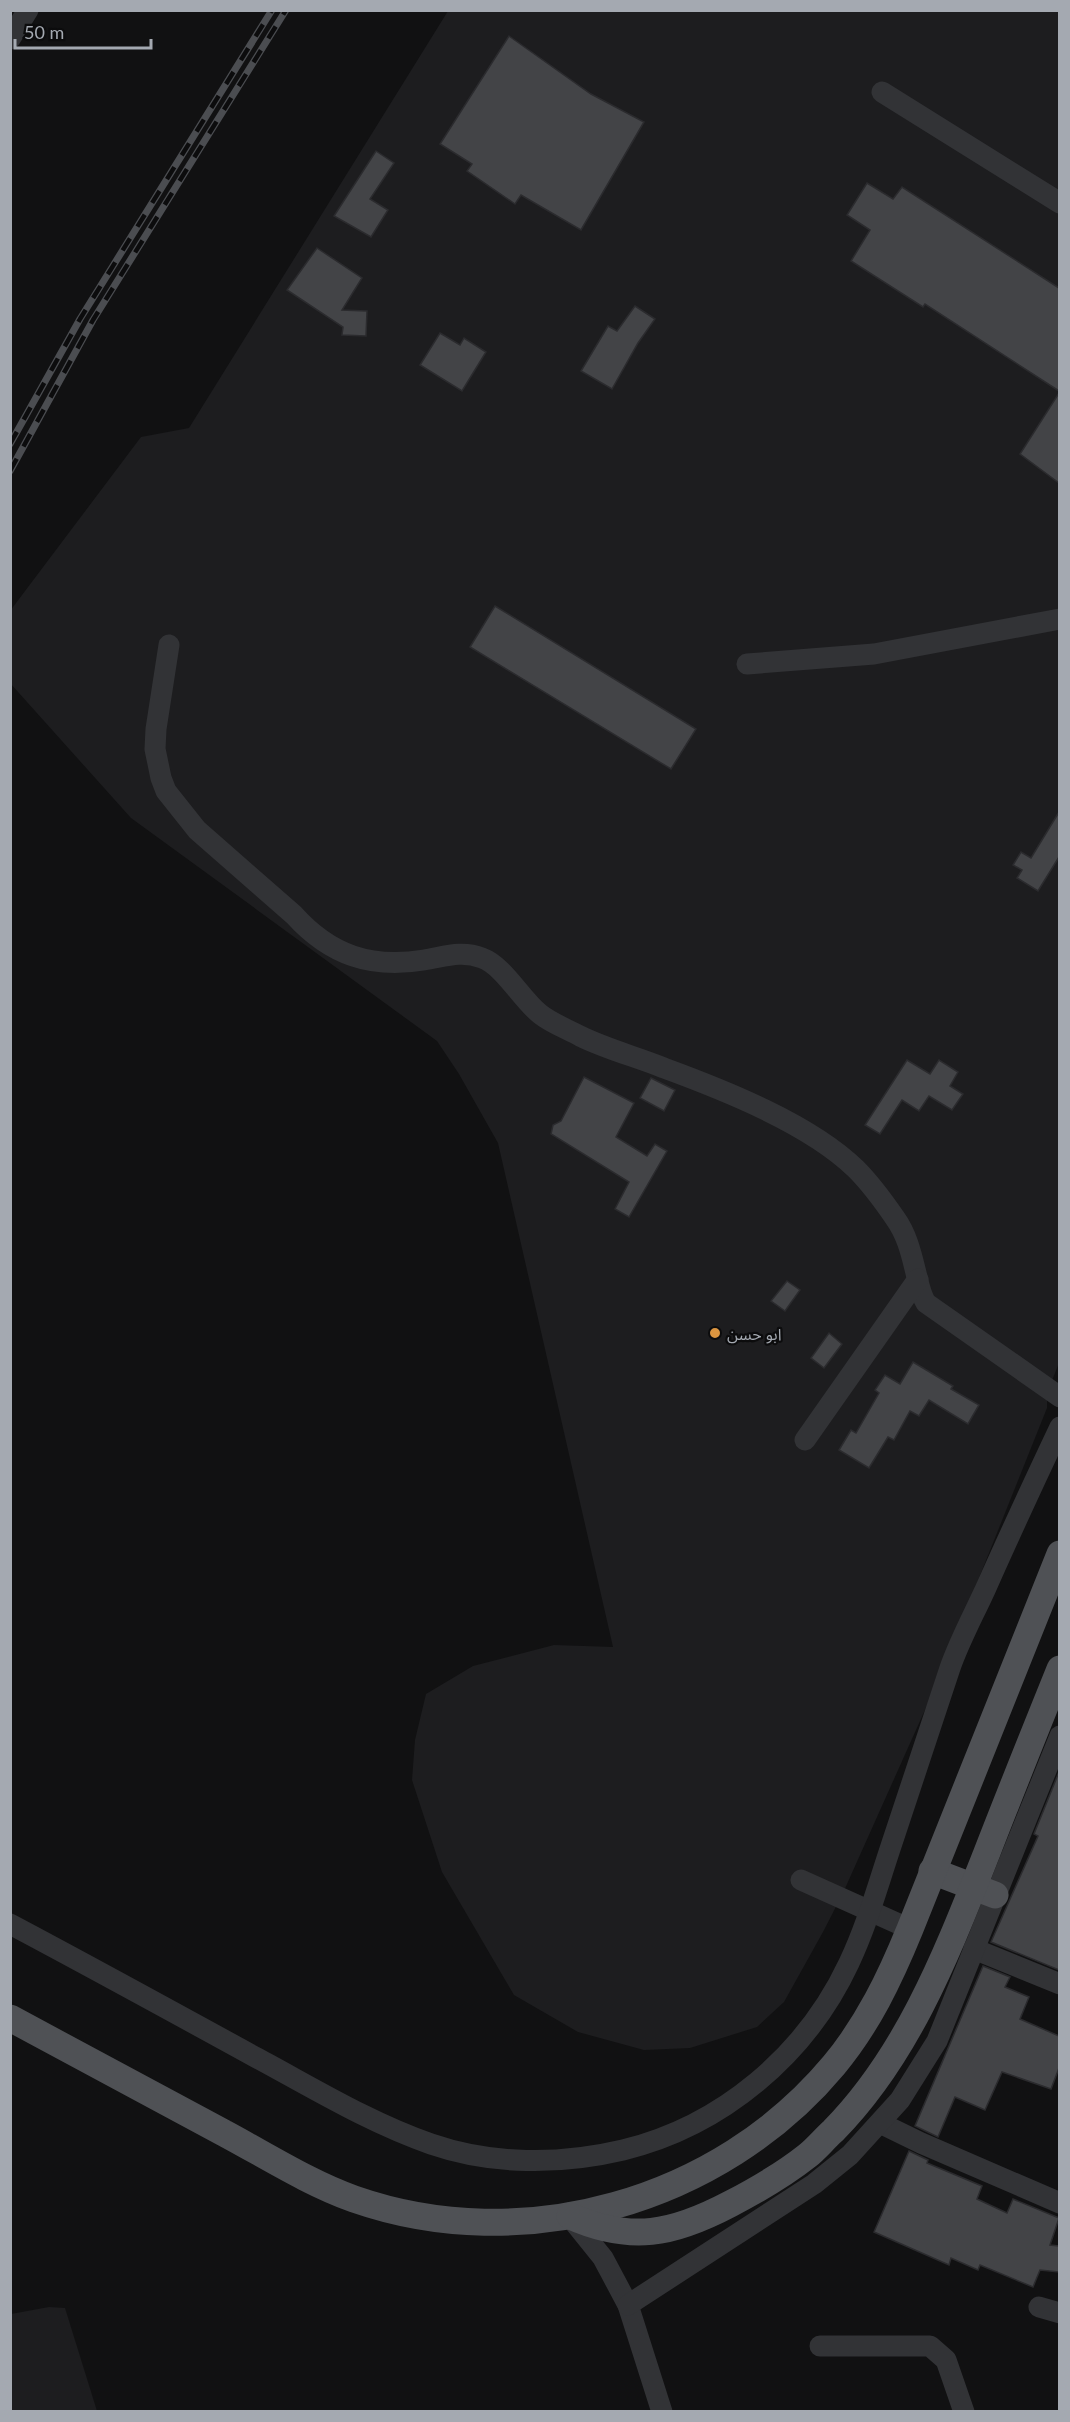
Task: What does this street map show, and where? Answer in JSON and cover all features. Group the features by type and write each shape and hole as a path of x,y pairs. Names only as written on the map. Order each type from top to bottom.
{"main road":[{"path":"10,2018 324,2187 353,2199 414,2215 455,2221 508,2223 570,2216 630,2201 688,2178 742,2147 791,2109 834,2064 853,2040 885,1986 932,1870 1051,1601 1059,1554"},
{"path":"570,2216 608,2230 646,2233 666,2231 707,2216 768,2184 808,2155 851,2112 887,2065 984,1891 1059,1669"},
{"path":"932,1870 984,1891"}],"street":[{"path":"10,39 28,10"},
{"path":"882,92 1059,203"},
{"path":"747,664 874,654 1059,620"},
{"path":"169,645 155,749 166,791 197,830 306,928 342,952 360,960 379,964 397,964 456,954 470,954 484,958 496,967 540,1014 582,1037 676,1072 769,1112 819,1139 856,1169 896,1219 908,1244 926,1303 1059,1396"},
{"path":"805,1440 918,1279"},
{"path":"10,1924 287,2074 396,2130 434,2145 474,2155 515,2160 556,2161 598,2156 638,2146 676,2132 713,2113 747,2090 778,2063 799,2040 830,1999 849,1962 870,1912 952,1663 1059,1427"},
{"path":"628,2305 814,2184 850,2155 880,2123 918,2074 937,2041 974,1949 984,1891 1059,1736"},
{"path":"801,1881 910,1929"},
{"path":"974,1949 1059,1984"},
{"path":"880,2123 1059,2203"},
{"path":"570,2216 603,2258 628,2305 662,2412"},
{"path":"1039,2307 1059,2313"},
{"path":"820,2346 930,2346 946,2360 964,2412"}],"shaded area":[{"path":"448,11 1059,11 1059,1363 1047,1393 1047,1408 937,1683 843,1893 823,1932 784,2002 757,2027 690,2048 644,2050 578,2032 514,1995 442,1872 412,1780 415,1740 426,1694 473,1666 554,1645 613,1647 498,1143 459,1074 437,1041 131,818 10,683 10,611 141,437 189,428"},
{"path":"49,2307 65,2308 97,2411 11,2411 11,2314"}],"building":[{"path":"509,36 591,94 644,122 581,230 521,195 515,204 467,171 472,164 440,144"},
{"path":"376,151 394,163 370,199 388,210 371,237 334,216"},
{"path":"867,183 893,199 902,187 1059,288 1059,391 925,304 923,307 851,261 870,230 847,215"},
{"path":"317,248 362,278 342,310 367,311 366,336 342,335 343,327 287,290"},
{"path":"635,306 655,319 638,343 612,389 581,371 608,326 617,331"},
{"path":"440,333 460,345 464,338 486,352 462,391 420,365"},
{"path":"1059,393 1059,483 1020,454"},
{"path":"495,606 696,729 671,769 470,647"},
{"path":"1059,812 1059,857 1038,891 1017,878 1022,870 1013,865 1021,852 1031,858"},
{"path":"907,1060 930,1074 939,1060 958,1072 950,1086 963,1094 952,1110 929,1096 919,1111 902,1100 880,1134 865,1125"},
{"path":"584,1077 634,1103 616,1137 647,1156 655,1144 667,1151 629,1217 615,1209 629,1182 551,1134 553,1125 561,1121"},
{"path":"651,1078 675,1090 664,1111 640,1098"},
{"path":"787,1281 800,1290 785,1311 771,1301"},
{"path":"829,1333 842,1344 824,1368 811,1358"},
{"path":"913,1362 953,1386 951,1389 979,1405 968,1424 929,1400 919,1416 910,1411 894,1440 888,1437 869,1468 839,1450 851,1430 856,1433 879,1393 875,1390 885,1375 900,1384"},
{"path":"1059,1772 1059,1970 991,1942 1038,1836 1034,1834"},
{"path":"983,1966 1010,1977 1005,1987 1029,1997 1020,2019 1059,2036 1059,2068 1051,2089 1002,2072 985,2110 955,2097 938,2137 915,2126"},
{"path":"909,2151 928,2160 927,2163 982,2186 977,2199 1007,2213 1013,2199 1059,2218 1050,2245 1059,2246 1059,2272 1040,2270 1033,2287 980,2265 978,2270 951,2258 949,2265 874,2232"}],"railway":[{"path":"10,444 80,319 272,10"},
{"path":"10,471 93,320 286,10"}],"place":[{"name":"ابو حسن","path":"715,1333"}]}
